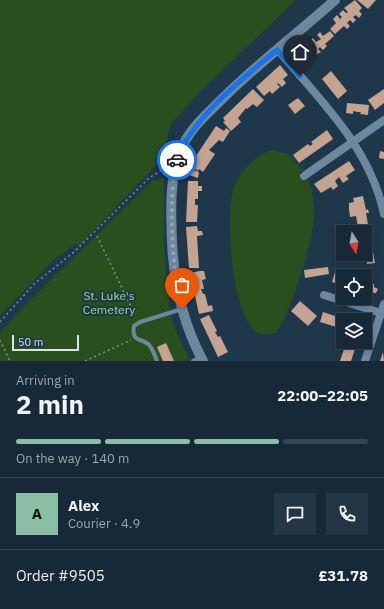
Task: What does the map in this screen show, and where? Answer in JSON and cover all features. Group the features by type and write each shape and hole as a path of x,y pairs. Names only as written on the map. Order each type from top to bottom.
{"street":[{"path":"199,359 182,309 175,278 172,203 175,165 183,144 198,123 241,80 335,0"},
{"path":"277,50 354,141 373,176 384,214"},
{"path":"304,176 384,120"},
{"path":"324,295 383,313"},
{"path":"365,361 383,313 384,304"}],"lane":[{"path":"157,361 150,346 136,338 133,331 134,326 138,322 182,309"}],"path":[{"path":"0,322 34,284 74,252 149,178 168,165 175,165"},
{"path":"97,236 138,322"},
{"path":"85,361 136,338"},
{"path":"0,340 10,361"}],"green space":[{"path":"0,0 296,0 204,88 170,125 164,157 80,245 75,244 51,262 0,316"},
{"path":"272,150 288,154 303,170 299,173 305,182 308,180 310,185 313,199 314,219 305,261 288,311 276,333 265,335 258,333 249,323 241,307 232,263 230,216 232,197 238,178 255,159"},
{"name":"St. Luke's Cemetery","path":"164,178 164,246 169,306 173,324 190,361 0,361 0,333 24,306 151,182"}],"building":[{"path":"355,0 362,8 359,11 362,14 359,18 356,15 353,17 356,20 353,23 350,20 347,23 350,26 347,29 344,26 335,34 330,29 336,23 333,19 337,15 340,19 342,17 339,14 343,10 346,13 348,12 344,8"},
{"path":"357,0 376,0 368,9"},
{"path":"330,31 334,36 325,44 327,46 323,50 320,47 318,49 321,52 316,55 314,52 312,54 314,57 310,60 308,57 304,60 300,55 307,49 304,45 307,43 310,47 314,44 311,40 313,38 316,42 321,39 317,35 320,32 323,36"},
{"path":"280,65 288,75 283,79 286,83 282,87 278,83 277,84 280,87 272,94 270,91 264,96 256,87"},
{"path":"331,71 347,91 338,99 322,79"},
{"path":"253,89 264,100 257,107 253,104 247,109 246,108 238,118 241,122 231,131 223,122 225,121 223,118"},
{"path":"384,89 384,103 375,110 368,100"},
{"path":"298,98 305,106 295,114 288,105"},
{"path":"347,103 369,105 368,115 353,111 353,114 346,113"},
{"path":"216,126 224,131 226,128 230,131 223,142 219,140 209,150 215,154 203,172 199,169 198,171 190,165"},
{"path":"327,130 333,139 299,163 293,155 308,144 310,146 313,144 311,142"},
{"path":"380,151 384,152 384,159 379,158"},
{"path":"349,161 355,170 346,176 349,179 343,183 339,177 335,181 338,186 333,190 331,187 321,193 314,184"},
{"path":"191,169 199,172 198,178 189,175"},
{"path":"188,181 198,181 198,186 202,186 202,191 198,191 198,199 195,199 195,205 198,205 197,222 186,222"},
{"path":"363,196 366,210 368,209 369,213 366,213 368,225 358,225 356,216 350,217 349,203 354,202 353,198"},
{"path":"197,226 198,231 202,231 203,235 197,236 199,268 189,268 186,227"},
{"path":"372,246 375,263 367,264 367,261 372,261"},
{"path":"328,267 329,274 305,278 304,270"},
{"path":"204,271 206,279 202,280 204,289 201,289 203,294 205,294 208,306 212,305 213,311 199,314 190,273"},
{"path":"335,272 336,283 332,282"},
{"path":"372,283 374,284 374,287 378,289 376,293 372,293"},
{"path":"300,301 317,316 308,326 291,311"},
{"path":"323,312 336,316 336,327 320,322"},
{"path":"209,315 217,331 215,332 218,337 220,336 228,352 218,357 200,319"},
{"path":"166,343 174,361 163,361 157,347"},
{"path":"344,349 355,349 351,361 340,361"},
{"path":"383,352 384,361 380,361"}],"way so far":[{"path":"177,160 173,182 172,224 175,278 182,309"}],"route":[{"path":"177,160 183,144 198,123 241,80 277,50 300,76"}]}
